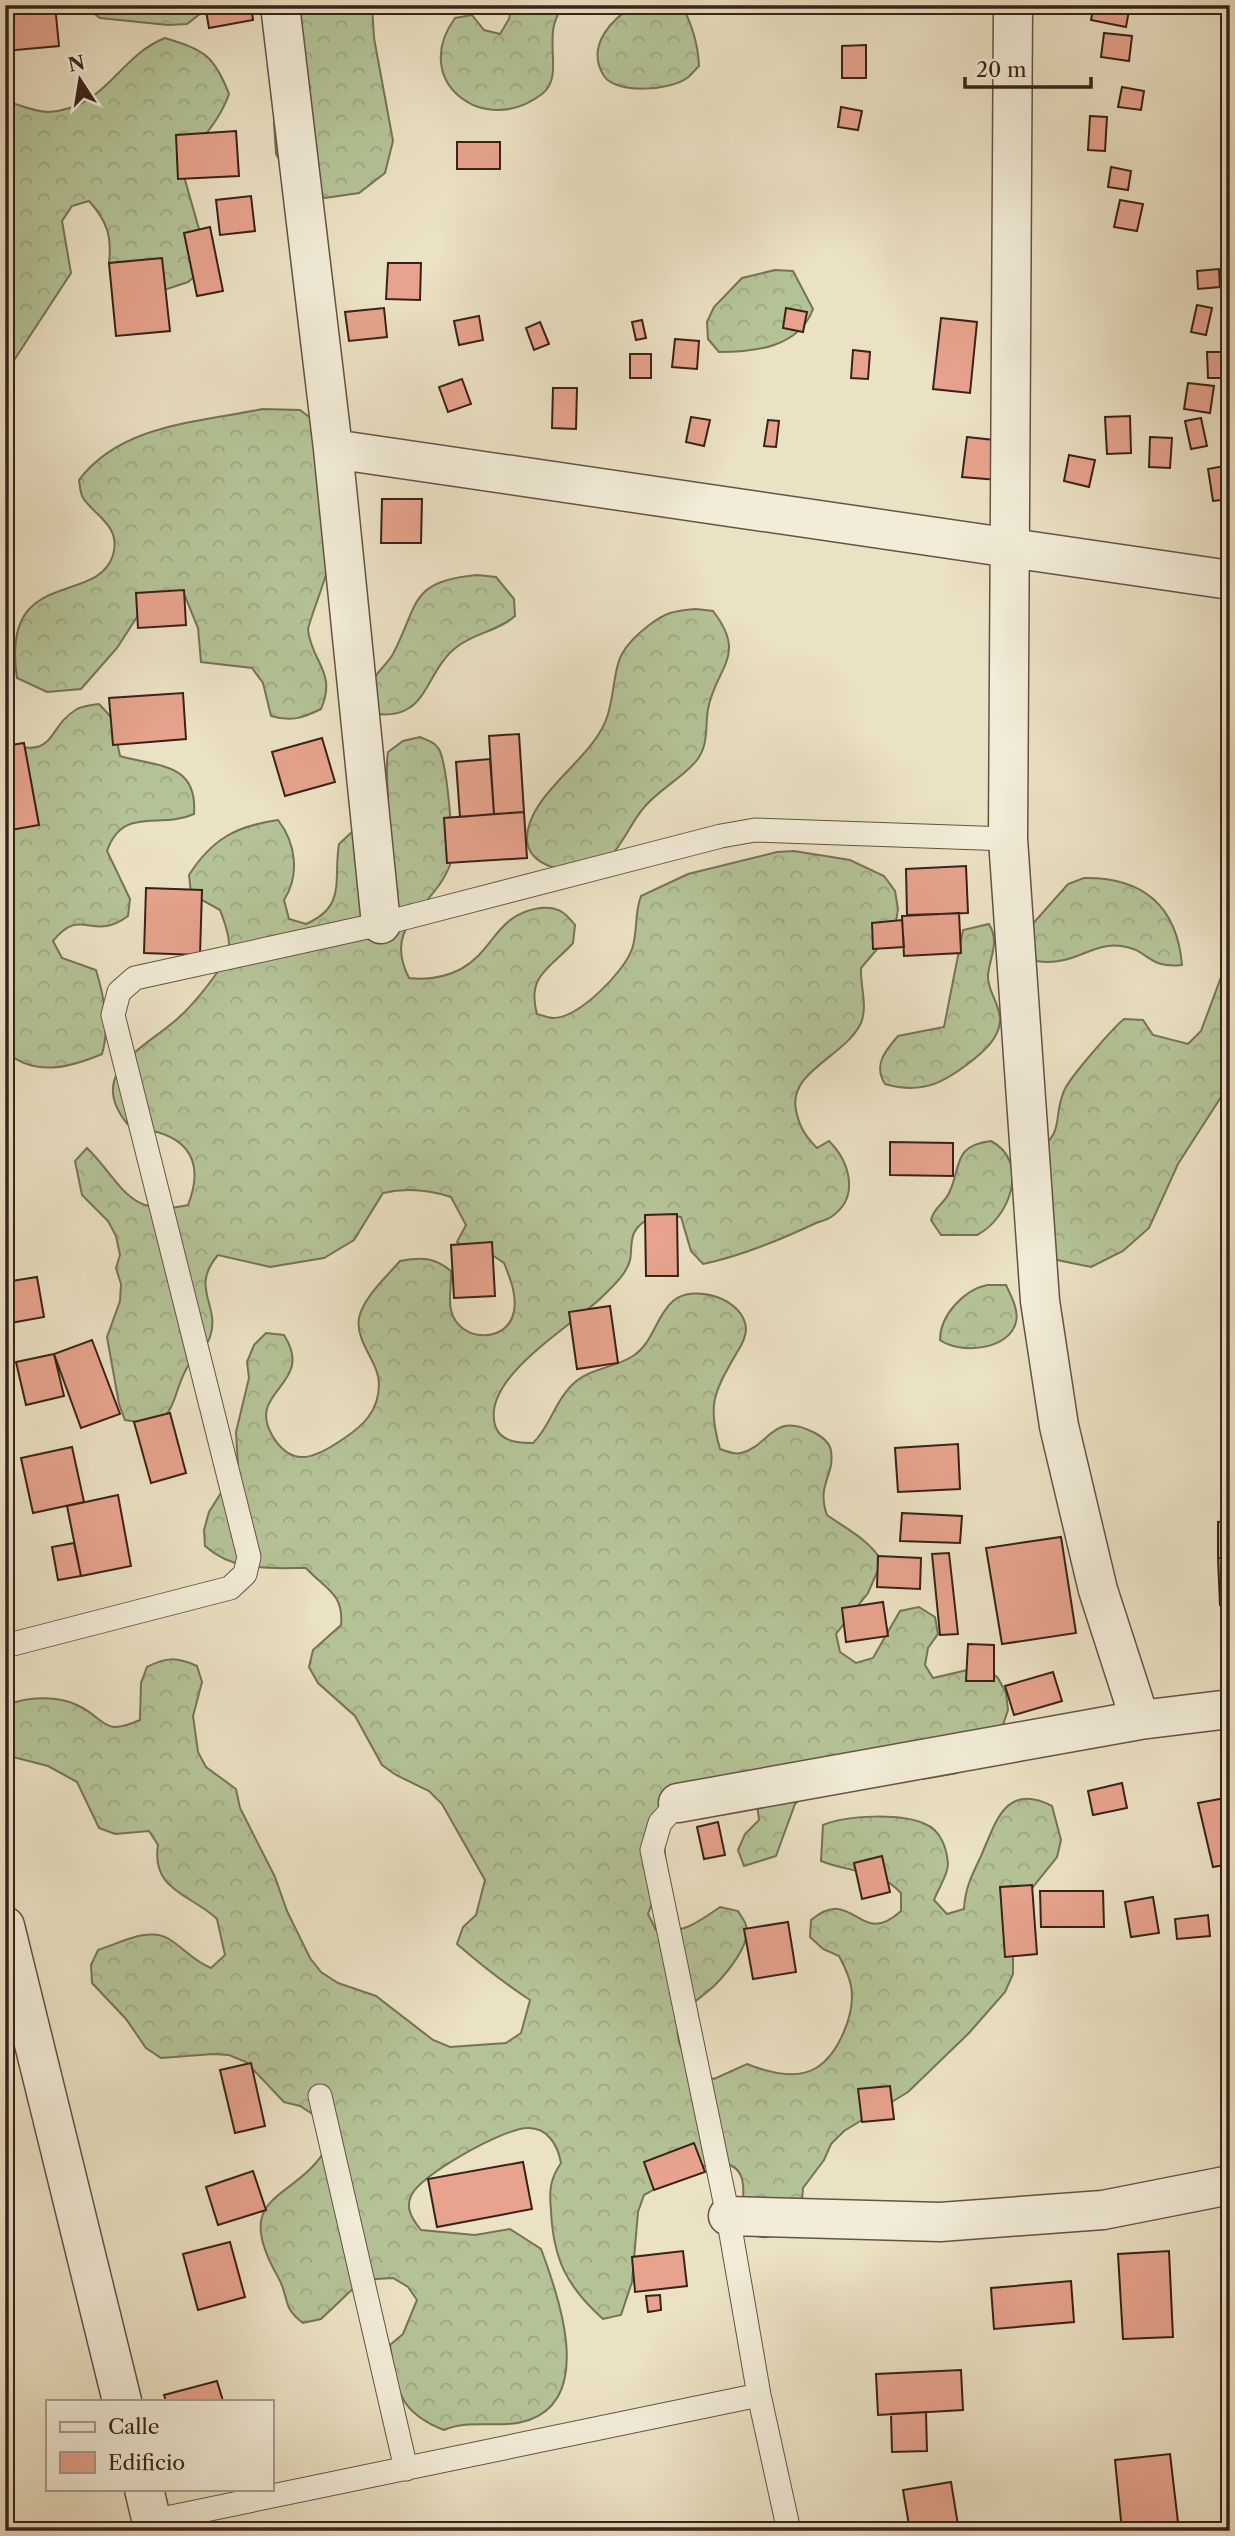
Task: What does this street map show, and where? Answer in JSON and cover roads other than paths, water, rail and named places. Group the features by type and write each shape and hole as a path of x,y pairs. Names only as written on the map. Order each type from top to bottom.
{"street":[{"path":"280,5 333,449 381,924"},
{"path":"1013,5 1008,839 1040,1301 1059,1426 1098,1590 1140,1720"},
{"path":"333,449 1230,580"},
{"path":"678,1803 1140,1720 1230,1709"},
{"path":"5,1926 122,2400"},
{"path":"728,2216 940,2222 1103,2210 1230,2185"}],"lane":[{"path":"5,1646 230,1588 245,1574 249,1557 113,1015 120,992 135,978 381,924 721,836 755,830 1008,839"},
{"path":"678,1803 660,1823 652,1850 728,2216 759,2395 789,2531"},
{"path":"320,2096 406,2469"},
{"path":"150,2513 406,2469 759,2395"}]}
